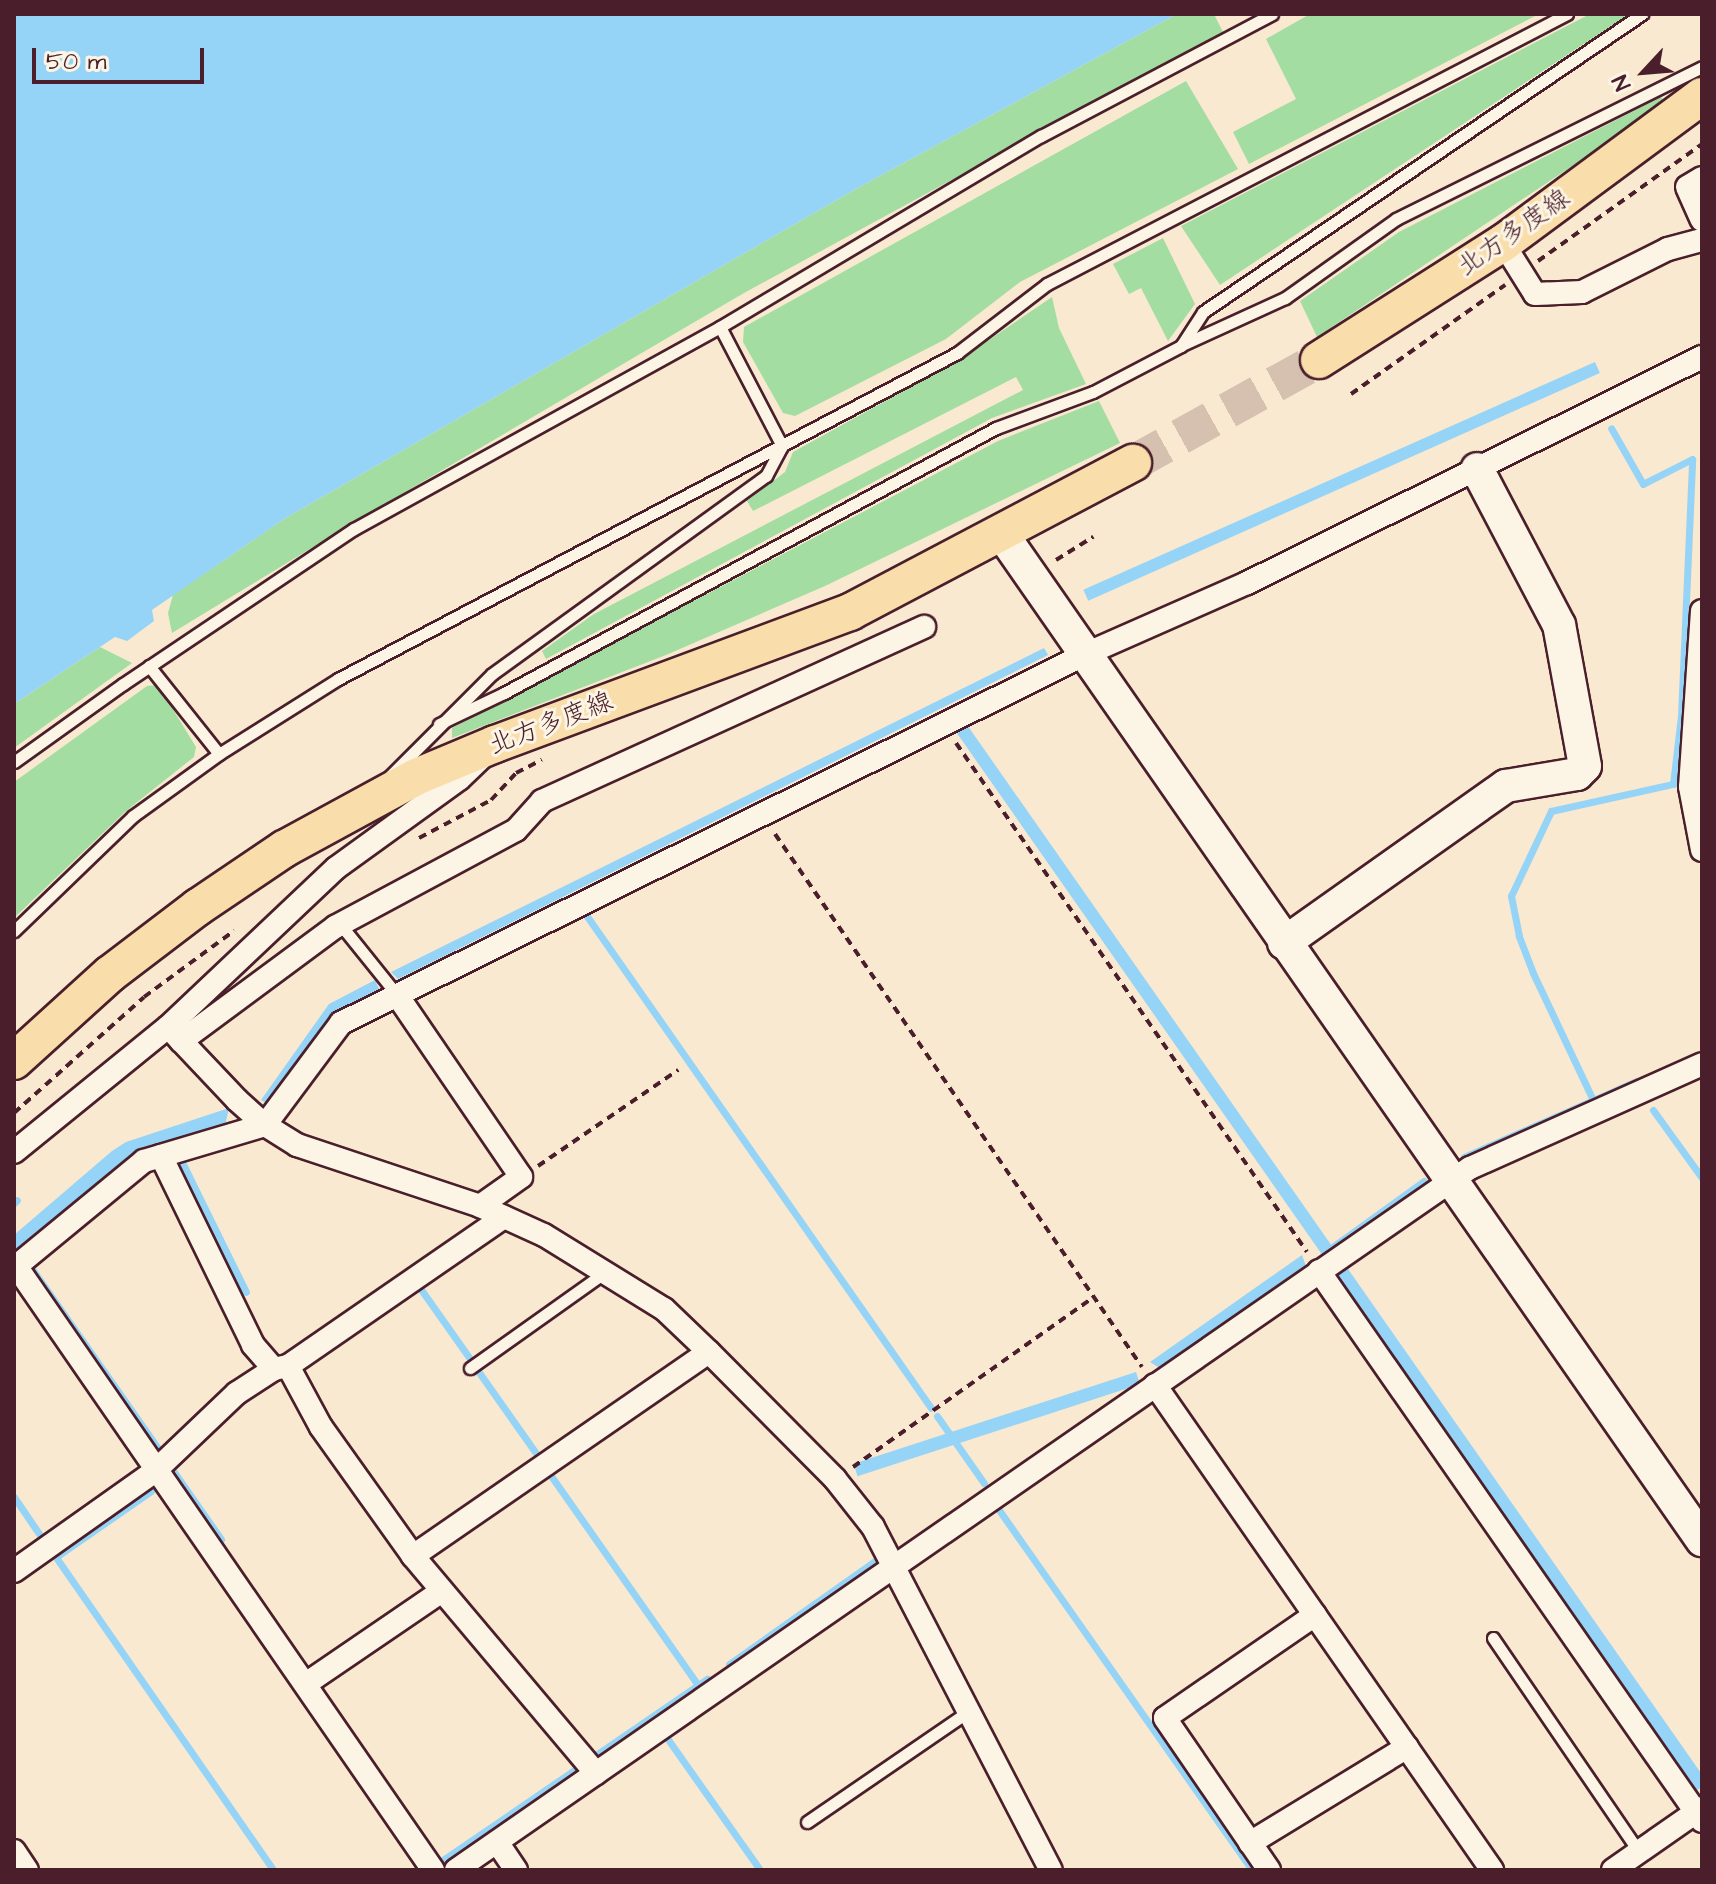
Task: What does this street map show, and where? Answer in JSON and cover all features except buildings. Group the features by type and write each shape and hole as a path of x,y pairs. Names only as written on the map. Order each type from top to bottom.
{"main road":[{"name":"北方多度線","path":"1319,360 1512,258 1702,96"},
{"name":"北方多度線","path":"14,1061 110,974 198,907 284,849 416,777 495,744 850,612 1133,463"}],"street":[{"path":"1702,178 1687,187 1702,220"},
{"path":"1512,258 1535,294 1582,292 1668,249 1702,240"},
{"path":"433,1870 307,1683 155,1471 15,1267 144,1161 265,1125 341,1023 1086,654 1247,583 1702,357"},
{"path":"1284,943 1506,786 1577,774 1585,766 1559,625 1477,469"},
{"path":"1002,534 1702,1540"},
{"path":"1702,611 1690,787 1699,816 1702,850"},
{"path":"14,1152 174,1034 340,924 516,830 542,801 924,627"},
{"path":"174,1034 336,868 459,779 495,744"},
{"path":"397,995 521,1177 480,1206"},
{"path":"174,1034 265,1125 297,1145 480,1206 544,1235 664,1309 835,1479 873,1527 1051,1870"},
{"path":"456,1870 1470,1168 1702,1064"},
{"path":"161,1156 253,1345 281,1367 413,1556 596,1773"},
{"path":"14,1571 155,1471 237,1393 281,1367 504,1217"},
{"path":"1319,1271 1700,1813 1613,1870"},
{"path":"413,1556 709,1352"},
{"path":"1155,1385 1492,1870"},
{"path":"307,1683 442,1591"},
{"path":"1269,1870 1165,1718 1315,1615"},
{"path":"1250,1843 1407,1747"},
{"path":"497,1842 516,1870"},
{"path":"14,1851 27,1870"}],"lane":[{"path":"14,762 149,666 354,529 720,327 1041,136 1272,14"},
{"path":"14,931 133,816 219,754 338,679 957,353 1047,284 1567,14"},
{"path":"1181,346 1203,312 1642,14"},
{"path":"439,724 504,693 996,428 1093,392 1181,346 1285,298 1396,219 1702,67"},
{"path":"720,327 782,446"},
{"path":"359,808 492,674 766,476 782,446"},
{"path":"149,666 219,754"},
{"path":"340,924 397,995"},
{"path":"470,1368 605,1272"},
{"path":"1493,1638 1639,1852"},
{"path":"807,1822 969,1711"}],"path":[{"path":"1351,394 1512,258 1702,144"},
{"path":"1056,560 1093,537"},
{"path":"943,725 1319,1271"},
{"path":"412,842 491,800 516,773 555,754"},
{"path":"762,815 1155,1385"},
{"path":"14,1113 144,997 244,924"},
{"path":"521,1177 678,1070"},
{"path":"835,1479 1094,1297"}],"green space":[{"path":"1177,14 1214,14 1223,32 744,293 354,522 172,633 168,613 173,595 284,519 854,190"},
{"path":"1310,14 1539,14 1249,164 1233,132 1296,99 1266,39"},
{"path":"1590,14 1629,14 1220,285 1181,226"},
{"path":"1186,81 1238,169 1020,282 946,339 795,416 783,413 743,342 744,327"},
{"path":"1661,97 1666,103 1317,337 1300,301 1399,232"},
{"path":"1163,238 1195,304 1168,341 1141,288 1129,294 1113,264"},
{"path":"1052,297 1059,328 1086,384 992,418 546,659 542,651 594,614 1023,390 1016,377 753,511 747,501 785,472 793,452 958,361"},
{"path":"1099,401 1120,443 825,586 666,655 452,738 452,728 998,441"},
{"path":"100,647 132,663 14,748 14,704"},
{"path":"158,685 196,747 194,757 126,811 14,918 14,782 147,686"}],"water":[{"path":"14,14 1177,14 854,190 284,519 152,610 154,621 127,641 115,637 14,704"},
{"path":"1595,362 1600,373 1088,601 1083,590"},
{"path":"1044,648 1048,655 398,979 391,972"},
{"path":"965,722 1702,1775 1702,1787 1697,1790 954,729"},
{"path":"375,980 379,989 336,1011 269,1105 261,1100 329,1004"},
{"path":"229,1108 225,1126 137,1154 17,1254 14,1251 14,1235 112,1151 126,1142"},
{"path":"1302,1255 1307,1269 1161,1369 1150,1362"},
{"path":"1136,1372 1140,1384 858,1476 854,1464"}],"waterway":[{"path":"1593,1100 1533,973 1519,936 1511,896 1551,811 1673,784 1681,716 1692,459 1643,484 1611,428"},
{"path":"584,912 931,1408"},
{"path":"1464,1157 1636,1081"},
{"path":"1653,1110 1702,1178"},
{"path":"181,1160 246,1292"},
{"path":"1324,1253 1424,1181"},
{"path":"14,1203 17,1200"},
{"path":"32,1269 164,1457"},
{"path":"420,1288 470,1359"},
{"path":"478,1371 540,1459"},
{"path":"937,1416 984,1483"},
{"path":"174,1472 221,1539"},
{"path":"549,1473 698,1685"},
{"path":"56,1557 151,1491"},
{"path":"14,1497 44,1541"},
{"path":"999,1510 1252,1870"},
{"path":"53,1553 273,1870"},
{"path":"729,1664 879,1558"},
{"path":"596,1755 707,1679"},
{"path":"667,1738 760,1870"},
{"path":"440,1862 576,1769"}],"tunnel":[{"path":"1133,463 1319,360"}]}
